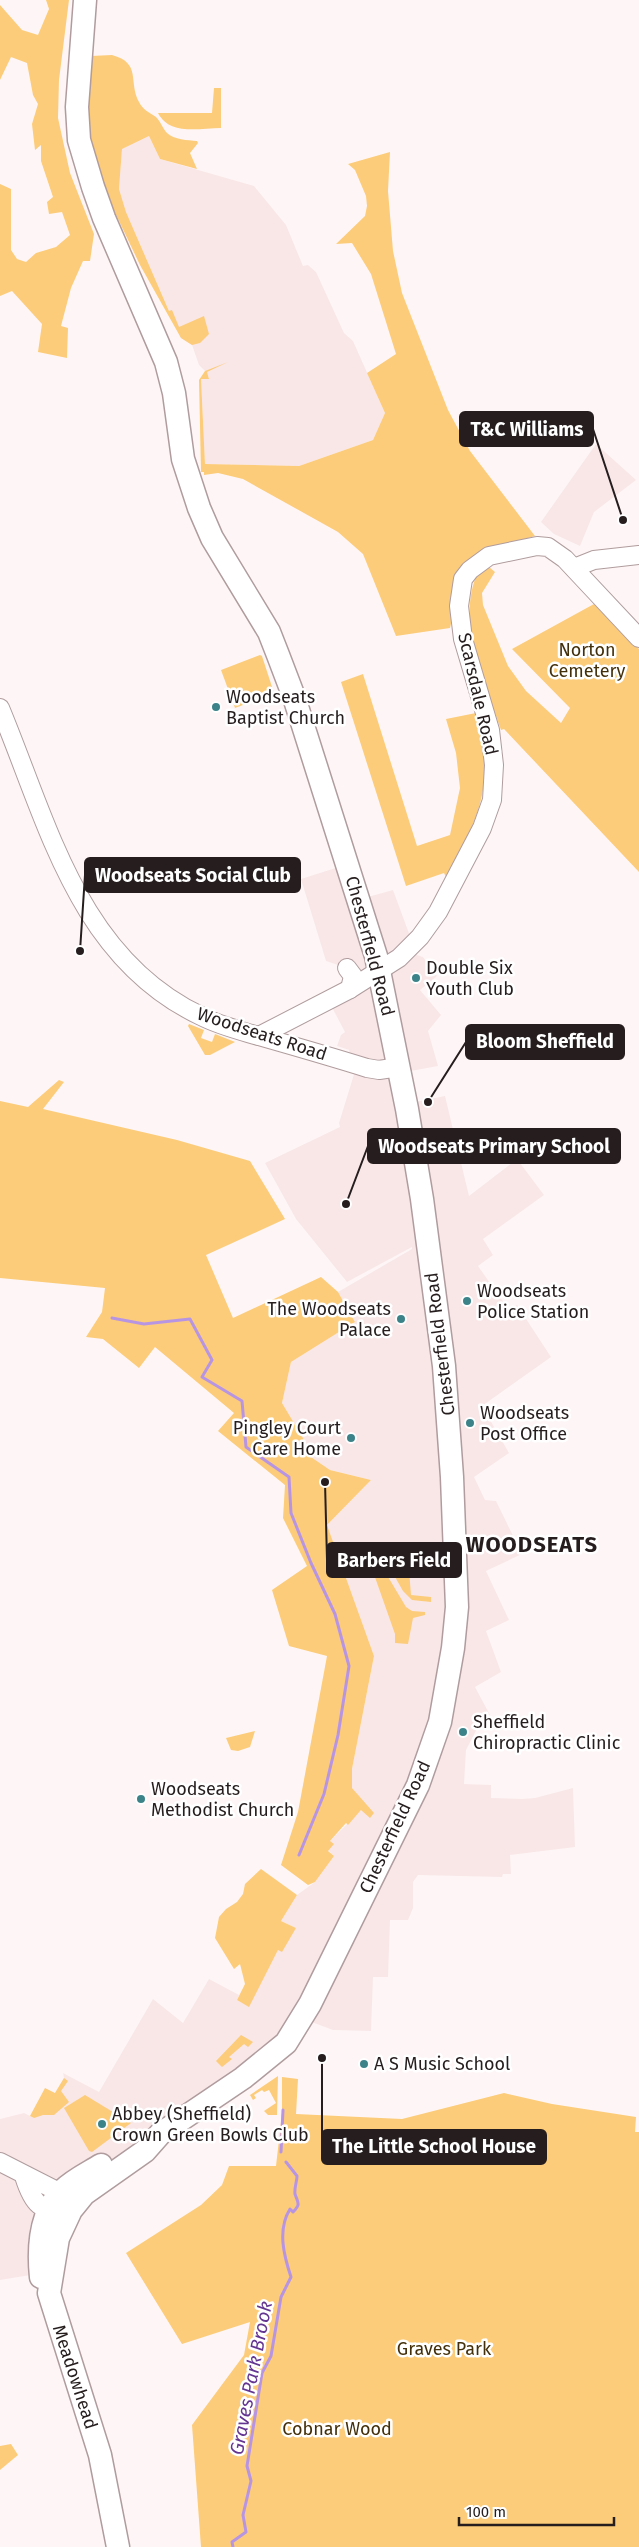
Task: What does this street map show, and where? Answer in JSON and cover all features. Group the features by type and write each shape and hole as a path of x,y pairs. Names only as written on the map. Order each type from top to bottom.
{"highway":[{"name":"Chesterfield Road","path":"60,2205 70,2184 139,2141 160,2134 243,2078 286,2043 310,2004 423,1773 440,1722 452,1655 457,1607 449,1426 444,1366 422,1199 380,971 372,941 278,655 268,632 212,538 194,493 191,409 187,384 171,340 146,293 130,274 104,218 84,161 77,123 78,77 85,0"},
{"name":"Meadowhead","path":"60,2205 42,2230 39,2259 40,2276 48,2293 100,2456 118,2547"}],"street":[{"name":"Scarsdale Road","path":"259,1036 350,989 380,971 408,949 425,931 449,894 482,828 492,800 493,752 488,725 463,639 459,606 463,579 470,570 489,556 537,546 548,547 574,568"},
{"path":"639,555 594,560 574,568 639,638"},
{"name":"Woodseats Road","path":"0,708 76,893 109,944 135,972 174,1002 212,1021 368,1068 379,1070 399,1067"},
{"path":"372,941 390,950 408,949"},
{"path":"347,968 353,976 350,989"},
{"path":"0,2162 10,2166 24,2176 29,2192 37,2202 60,2205"}],"shaded area":[{"path":"149,136 160,159 254,186 286,225 303,266 308,265 316,272 344,333 353,341 385,413 373,440 299,466 205,464 201,379 209,378 199,365 192,345 181,338 126,212 119,189 122,149"},
{"path":"596,444 636,480 594,512 580,546 554,534 541,522"},
{"path":"345,865 357,900 393,890 417,955 423,957 437,976 420,990 441,1015 428,1031 438,1066 400,1073 406,1104 445,1096 469,1196 517,1159 544,1195 483,1239 493,1255 478,1266 509,1310 517,1305 551,1357 482,1406 509,1453 474,1477 485,1500 496,1501 522,1554 486,1571 509,1620 486,1631 501,1672 475,1687 490,1715 482,1719 466,1750 464,1784 491,1785 491,1798 535,1798 573,1788 575,1847 510,1855 511,1874 503,1874 502,1877 418,1875 413,1882 413,1908 408,1920 390,1920 388,1977 373,1977 371,2031 333,2030 301,2018 90,2183 49,2272 0,2280 0,2119 24,2113 34,2118 55,2093 64,2078 63,2073 99,2092 153,1999 183,2023 209,1979 239,1995 237,2000 249,2006 278,1950 296,1928 281,1921 297,1895 315,1882 334,1856 328,1850 330,1841 361,1810 360,1799 352,1788 352,1769 374,1656 327,1525 371,1480 330,1470 308,1455 303,1438 282,1403 291,1362 355,1322 338,1292 412,1249 412,1247 347,1282 296,1219 265,1163 340,1127 339,1123 355,1071 349,1050 337,1046 341,1035 345,1032 328,1000 350,989 347,968 326,961 301,879"}],"green space":[{"path":"46,0 69,0 59,80 58,118 70,173 94,234 90,261 83,261 71,288 61,326 68,328 67,358 38,352 42,324 12,291 0,296 0,184 11,189 11,250 17,259 26,262 36,253 56,247 70,235 62,212 49,214 47,202 53,197 41,161 41,145 35,150 32,124 38,104 33,95 27,63 11,57 0,80 0,5 22,30 38,35 49,9"},
{"path":"112,55 121,58 131,68 139,102 144,109 156,117 164,130 177,138 197,141 198,143 190,153 197,169 160,159 149,136 122,149 119,189 126,212 169,311 172,310 179,327 204,316 209,334 200,343 192,345 181,338 140,265 110,202 94,157 88,125 91,56"},
{"path":"214,88 221,88 221,128 177,128 163,120 158,113 212,113"},
{"path":"390,152 388,191 393,251 402,293 448,410 470,451 535,536 489,549 463,572 450,628 396,636 363,554 338,532 243,479 218,473 204,475 204,472 201,472 199,380 205,371 228,362 207,372 209,379 201,379 205,464 299,466 373,440 385,413 367,373 396,354 371,274 352,243 336,244 365,216 367,206 366,196 355,170 348,164"},
{"name":"Norton Cemetery","path":"489,567 495,572 482,593 483,605 508,666 526,691 561,723 570,708 512,649 594,604 639,649 639,872 504,729 501,730 481,672 471,631 472,591 478,572"},
{"path":"260,655 262,656 274,693 235,708 221,670"},
{"path":"363,674 417,846 450,835 460,788 456,753 446,719 476,713 485,760 481,799 468,836 446,877 444,873 406,886 341,682"},
{"path":"189,1024 204,1030 201,1038 212,1042 215,1034 235,1042 210,1055 205,1055 188,1026"},
{"path":"59,1080 64,1082 43,1109 177,1140 250,1161 285,1219 206,1255 233,1318 321,1277 338,1292 355,1322 291,1362 282,1403 303,1438 308,1455 330,1470 371,1480 327,1525 374,1656 352,1769 352,1788 374,1813 370,1818 361,1810 348,1825 346,1823 330,1841 334,1844 328,1851 334,1856 315,1882 308,1885 281,1865 298,1812 327,1656 289,1646 272,1590 307,1566 283,1518 285,1485 218,1431 234,1413 155,1347 139,1368 103,1339 86,1337 102,1312 105,1288 0,1278 0,1101 28,1107"},
{"path":"388,1549 393,1557 408,1557 411,1595 431,1597 431,1602 412,1600 403,1591 381,1552"},
{"path":"375,1555 406,1607 412,1611 425,1612 425,1615 413,1618 408,1644 395,1643 395,1634 370,1563 371,1558"},
{"path":"255,1731 250,1747 238,1751 231,1750 226,1738"},
{"path":"261,1869 297,1895 281,1921 296,1928 282,1952 278,1950 249,2007 237,2000 245,1984 240,1964 234,1969 215,1938 219,1917 226,1909 237,1902 243,1894 245,1884"},
{"path":"241,2035 253,2042 248,2047 244,2044 229,2057 232,2059 222,2067 216,2061"},
{"path":"278,2076 277,2115 268,2115 264,2111 276,2103 269,2090 264,2092 262,2090 254,2095 256,2098 253,2100 250,2095"},
{"name":"Graves Park","path":"282,2077 298,2079 296,2114 402,2119 504,2093 552,2104 636,2117 635,2132 639,2132 639,2547 201,2547 192,2425 244,2355 250,2322 182,2344 126,2253 201,2205 222,2185 229,2166 276,2166 282,2113"},
{"path":"64,2078 68,2081 61,2091 69,2102 54,2115 43,2115 34,2118 30,2116 45,2088 55,2093"},
{"name":"Abbey (Sheffield) Crown Green Bowls Club","path":"85,2095 131,2123 92,2152 89,2151 64,2108"},
{"path":"11,2444 18,2455 0,2470 0,2446"}],"waterway":[{"name":"Graves Park Brook","path":"112,1318 144,1324 190,1319 212,1360 202,1377 242,1401 246,1447 289,1477 291,1513 311,1563 335,1614 349,1666 338,1735 324,1794 299,1855"},
{"name":"Graves Park Brook","path":"281,2152 283,2110"},
{"name":"Graves Park Brook","path":"233,2547 232,2542 246,2532 243,2515 251,2481 247,2466 262,2373 271,2356 281,2297 291,2277 284,2252 283,2234 286,2217 290,2209 293,2212 298,2205 295,2194 297,2176 286,2162"}],"place":[{"name":"T&C Williams","path":"623,520"},
{"name":"Woodseats Baptist Church","path":"216,707"},
{"name":"Woodseats Social Club","path":"80,951"},
{"name":"Double Six Youth Club","path":"416,978"},
{"name":"Bloom Sheffield","path":"428,1102"},
{"name":"Woodseats Primary School","path":"346,1204"},
{"name":"Woodseats Police Station","path":"467,1301"},
{"name":"The Woodseats Palace","path":"401,1319"},
{"name":"Woodseats Post Office","path":"470,1423"},
{"name":"Pingley Court Care Home","path":"351,1438"},
{"name":"Barbers Field","path":"325,1482"},
{"name":"Sheffield Chiropractic Clinic","path":"463,1732"},
{"name":"Woodseats Methodist Church","path":"141,1799"},
{"name":"The Little School House","path":"322,2058"},
{"name":"A S Music School","path":"364,2064"},
{"name":"Abbey (Sheffield) Crown Green Bowls Club","path":"102,2124"}],"district":[{"name":"WOODSEATS","path":"532,1544"}],"park label":[{"name":"Cobnar Wood","path":"337,2429"}]}
